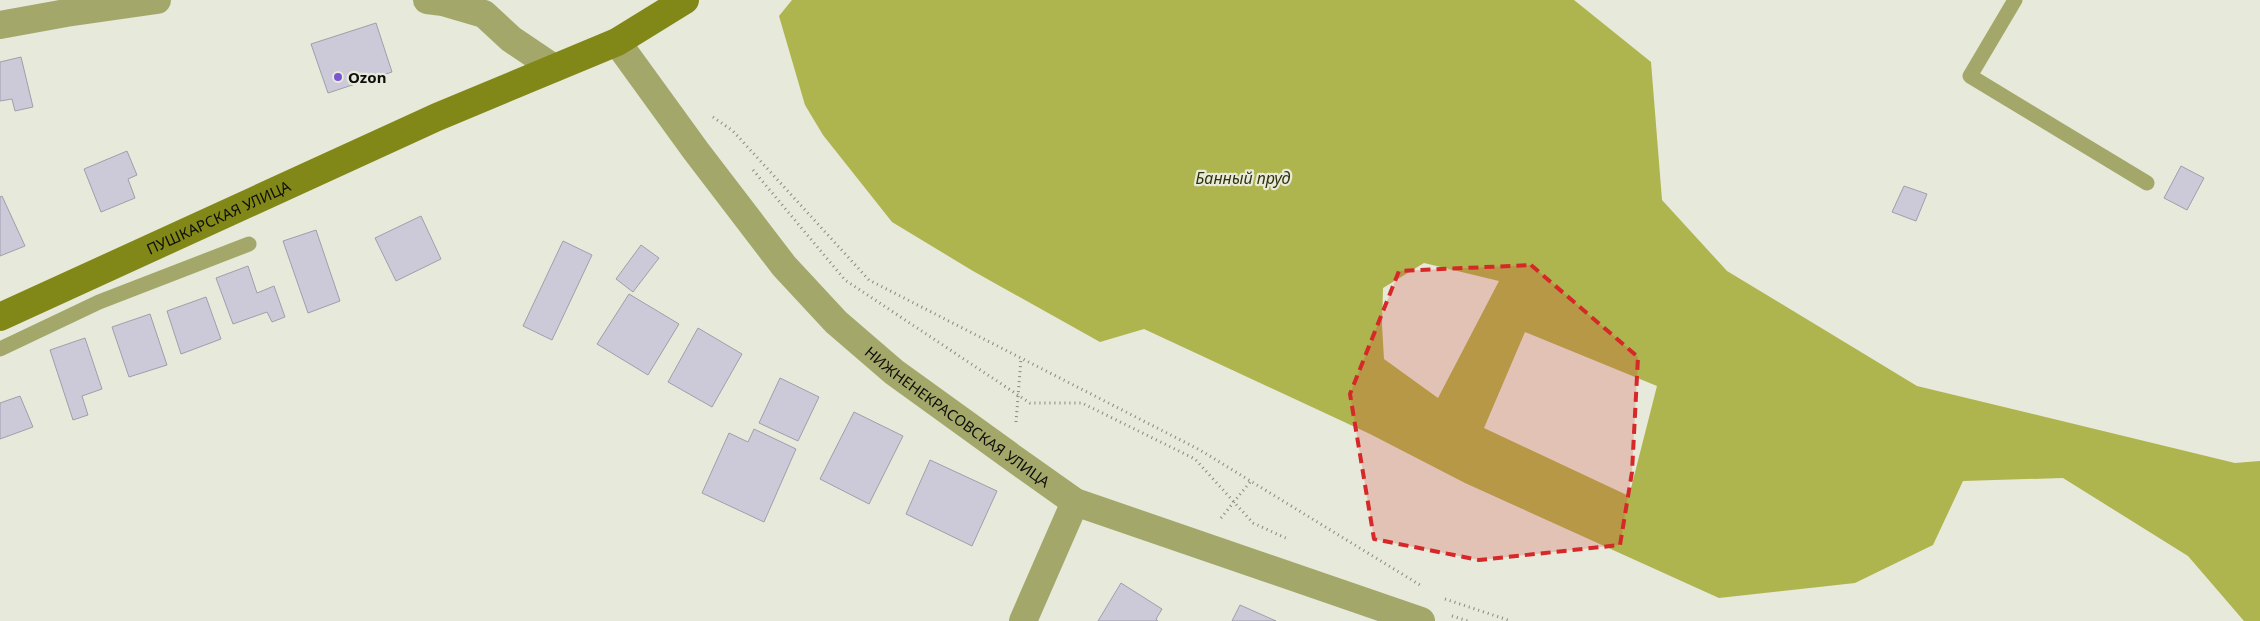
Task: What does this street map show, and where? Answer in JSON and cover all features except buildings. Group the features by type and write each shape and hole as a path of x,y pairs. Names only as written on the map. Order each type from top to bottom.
{"street":[{"path":"0,25 157,0"},
{"path":"427,0 443,2 484,14 511,39 554,68"},
{"name":"ПУШКАРСКАЯ УЛИЦА","path":"0,317 437,117 617,42 684,0"},
{"name":"НИЖНЕНЕКРАСОВСКАЯ УЛИЦА","path":"617,42 696,151 784,266 836,322 894,372 1013,458 1075,502 1421,621"},
{"path":"1023,621 1075,502"}],"lane":[{"path":"2015,0 1970,76 2147,183"},
{"path":"0,349 99,302 249,244"}],"path":[{"path":"719,128 706,113 733,132 869,280 1087,394 1200,450 1424,588"},
{"path":"750,166 845,280 1018,396 1030,403 1082,403 1195,459"},
{"path":"1013,458 1021,359"},
{"path":"1199,545 1250,482"},
{"path":"1441,598 1511,621"}],"highlighted area":[{"path":"1531,265 1638,357 1632,472 1620,545 1479,560 1374,539 1350,394 1399,271"}],"water":[{"name":"Банный пруд","path":"792,0 1574,0 1651,62 1662,200 1727,271 1917,386 2235,463 2260,461 2260,621 2244,621 2188,556 2063,478 1963,481 1933,545 1855,583 1719,598 1465,483 1370,434 1144,329 1100,342 973,271 892,222 823,135 805,105 779,16","holes":["1424,263 1499,281 1438,398 1384,359 1382,325 1383,288","1525,332 1657,386 1629,496 1484,428"]}],"place":[{"name":"Ozon","path":"338,77"}]}
